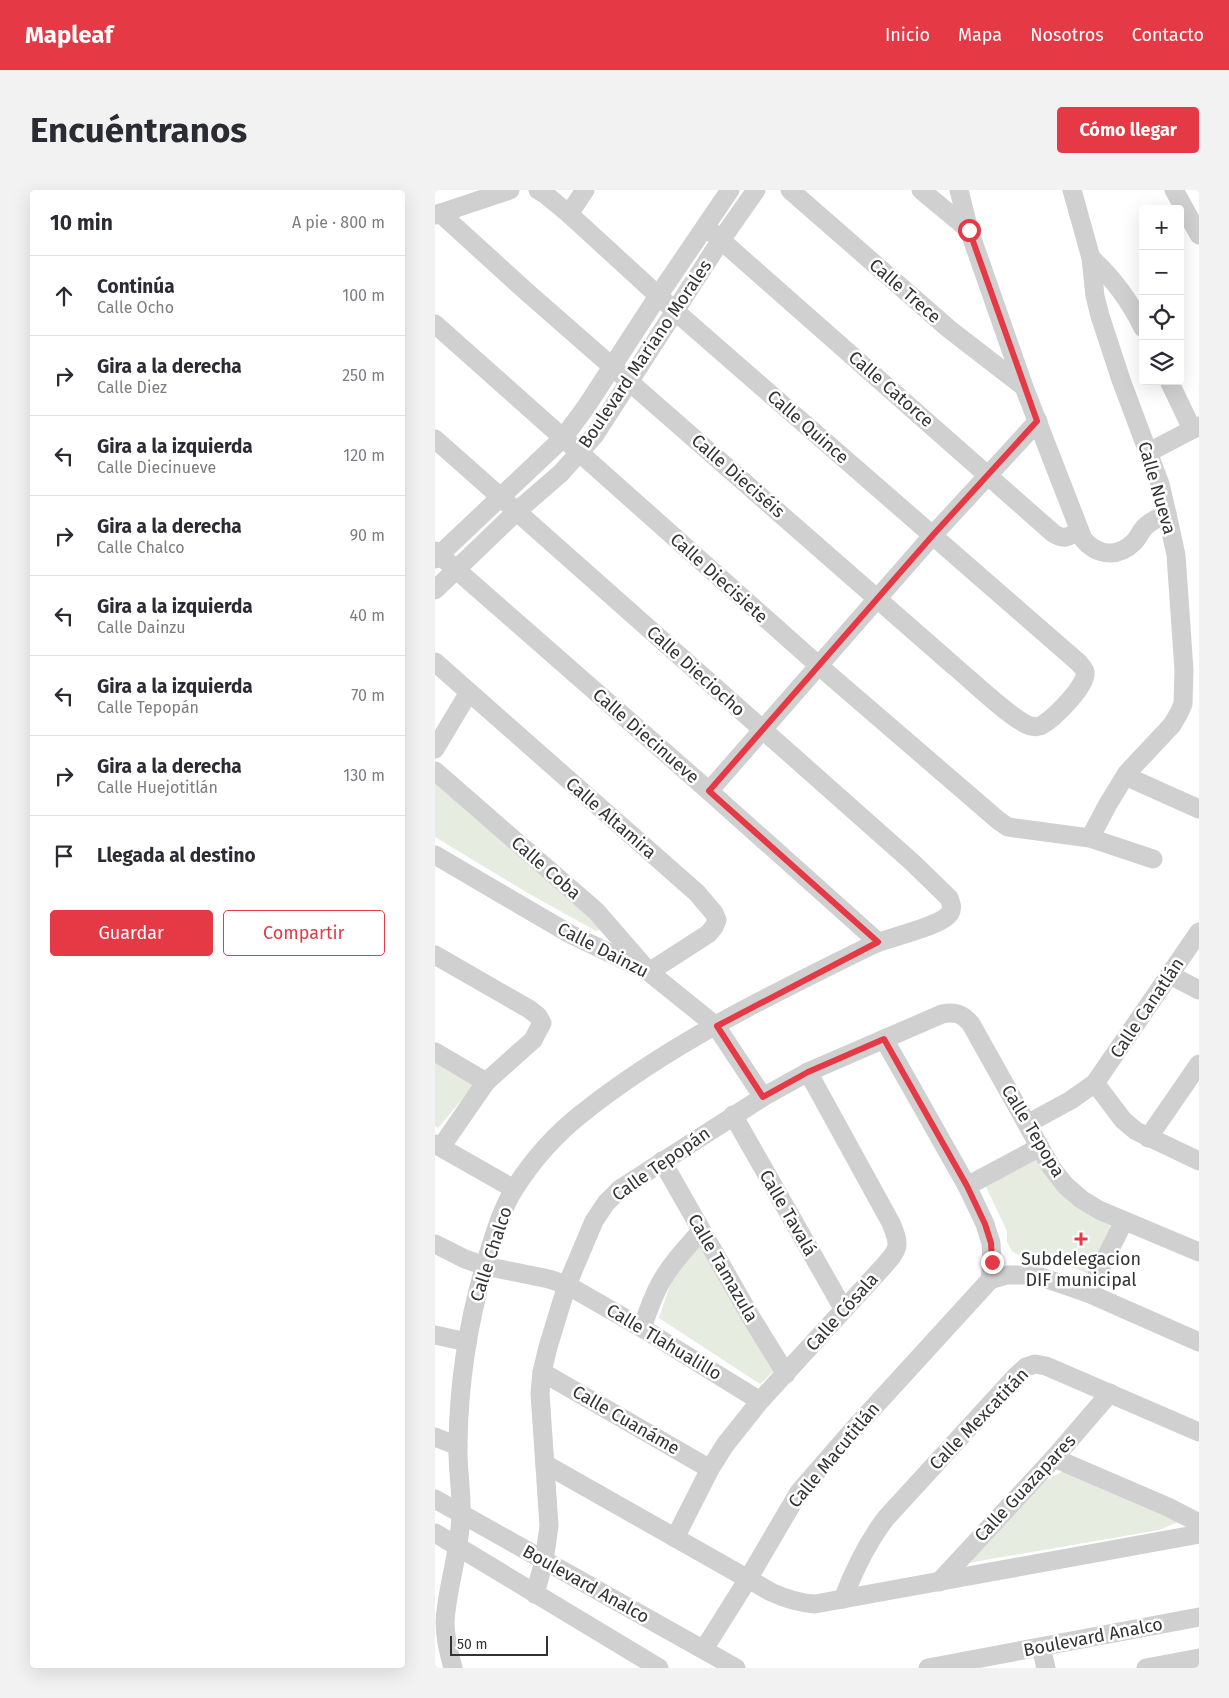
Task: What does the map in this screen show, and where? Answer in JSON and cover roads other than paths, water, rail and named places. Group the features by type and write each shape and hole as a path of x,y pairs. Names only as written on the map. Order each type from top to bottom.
{"street":[{"path":"438,214 510,190"},
{"name":"Calle Quince","path":"538,190 569,214 675,311 1079,663 1085,671 1085,678 1081,688 1042,725"},
{"path":"569,214 585,190"},
{"name":"Boulevard Mariano Morales","path":"436,555 501,498 563,438 613,367 658,296 730,190"},
{"name":"Boulevard Mariano Morales","path":"435,590 561,472 594,436 721,240 756,190"},
{"name":"Calle Trece","path":"790,190 949,329 1024,387"},
{"path":"921,190 969,230"},
{"path":"959,190 969,230 1024,387 1083,539 1092,549 1100,552 1114,553 1121,551 1131,545 1147,525 1167,514"},
{"name":"Calle Nueva","path":"1072,190 1091,258 1095,296 1100,316 1121,380 1160,484 1167,514 1176,555 1184,670 1191,706 1127,775 1108,804 1090,838"},
{"path":"1174,190 1198,231"},
{"name":"Calle Dieciséis","path":"438,214 1014,716 1029,726 1042,725"},
{"name":"Calle Catorce","path":"706,227 1057,536 1069,538 1078,530"},
{"path":"1091,258 1109,275 1120,289 1139,321"},
{"name":"Calle Diecisiete","path":"435,324 818,665 999,821 1008,827 1090,838"},
{"path":"1149,452 1195,428 1171,385"},
{"path":"709,791 877,598 1037,421"},
{"name":"Calle Dieciocho","path":"435,440 940,887 949,898 952,906"},
{"name":"Calle Diecinueve","path":"436,555 709,791 878,942"},
{"name":"Calle Altamira","path":"435,662 697,894 714,913 717,920 714,928 649,972"},
{"path":"435,749 469,692"},
{"name":"Calle Coba","path":"435,771 596,911 649,972"},
{"path":"1127,775 1132,780 1199,809"},
{"path":"1090,838 1153,859"},
{"name":"Calle Dainzu","path":"435,855 570,934 649,972 717,1026 763,1097"},
{"name":"Calle Chalco","path":"453,1668 447,1643 445,1623 459,1547 461,1514 458,1446 460,1392 467,1342 485,1266 496,1229 514,1189 544,1149 579,1116 677,1048 878,942 942,920 949,914 952,906"},
{"name":"Calle Canatlán","path":"1027,1124 1071,1100 1095,1083 1199,932"},
{"path":"435,955 529,1009 538,1016 542,1023 533,1040 486,1082 438,1146 514,1189"},
{"path":"1170,975 1199,990"},
{"name":"Calle Tepopán","path":"535,1594 544,1561 549,1526 540,1393 542,1372 567,1285 594,1221 606,1203 621,1189 662,1161 733,1115 808,1072 942,1014 951,1012 959,1014 966,1017 971,1024"},
{"name":"Calle Tepopa","path":"971,1024 1051,1167 1070,1189 1081,1199 1099,1210 1199,1252"},
{"path":"884,1039 967,1186 985,1224 991,1243 992,1262 990,1280 1007,1274 1035,1275 1088,1293 1199,1342"},
{"path":"435,1052 486,1082"},
{"path":"1148,1138 1199,1064"},
{"name":"Calle Cósala","path":"675,1538 710,1469 737,1430 760,1401 893,1256 898,1247 891,1223 808,1072"},
{"path":"1095,1083 1123,1120 1136,1131 1199,1161"},
{"name":"Calle Tavalá","path":"733,1115 844,1310"},
{"path":"967,1186 1040,1147"},
{"name":"Calle Tamazula","path":"662,1161 701,1231 786,1374"},
{"path":"1088,1293 1124,1221"},
{"path":"642,1328 652,1300 663,1278 679,1255 701,1231"},
{"name":"Calle Tlahualillo","path":"435,1244 465,1259 485,1266 549,1279 567,1285 642,1328 760,1401"},
{"name":"Calle Macutitlán","path":"704,1649 799,1492 990,1280"},
{"path":"435,1334 467,1342"},
{"name":"Calle Mexcatitán","path":"843,1599 872,1537 886,1518 1026,1367 1035,1364 1046,1366 1199,1432"},
{"name":"Calle Cuanáme","path":"542,1372 710,1469"},
{"name":"Calle Guazapares","path":"939,1582 1054,1458 1110,1394"},
{"path":"435,1437 458,1446"},
{"path":"1054,1458 1168,1507 1199,1523"},
{"path":"545,1464 748,1579 789,1601 801,1604 815,1604 1199,1534"},
{"name":"Boulevard Analco","path":"435,1499 736,1668"},
{"name":"Boulevard Analco","path":"435,1533 659,1668"},
{"name":"Boulevard Analco","path":"928,1668 1199,1617"},
{"path":"1041,1646 1046,1668"},
{"path":"1146,1668 1199,1658"}],"place":[{"name":"Subdelegacion DIF municipal","path":"1081,1239"}]}
